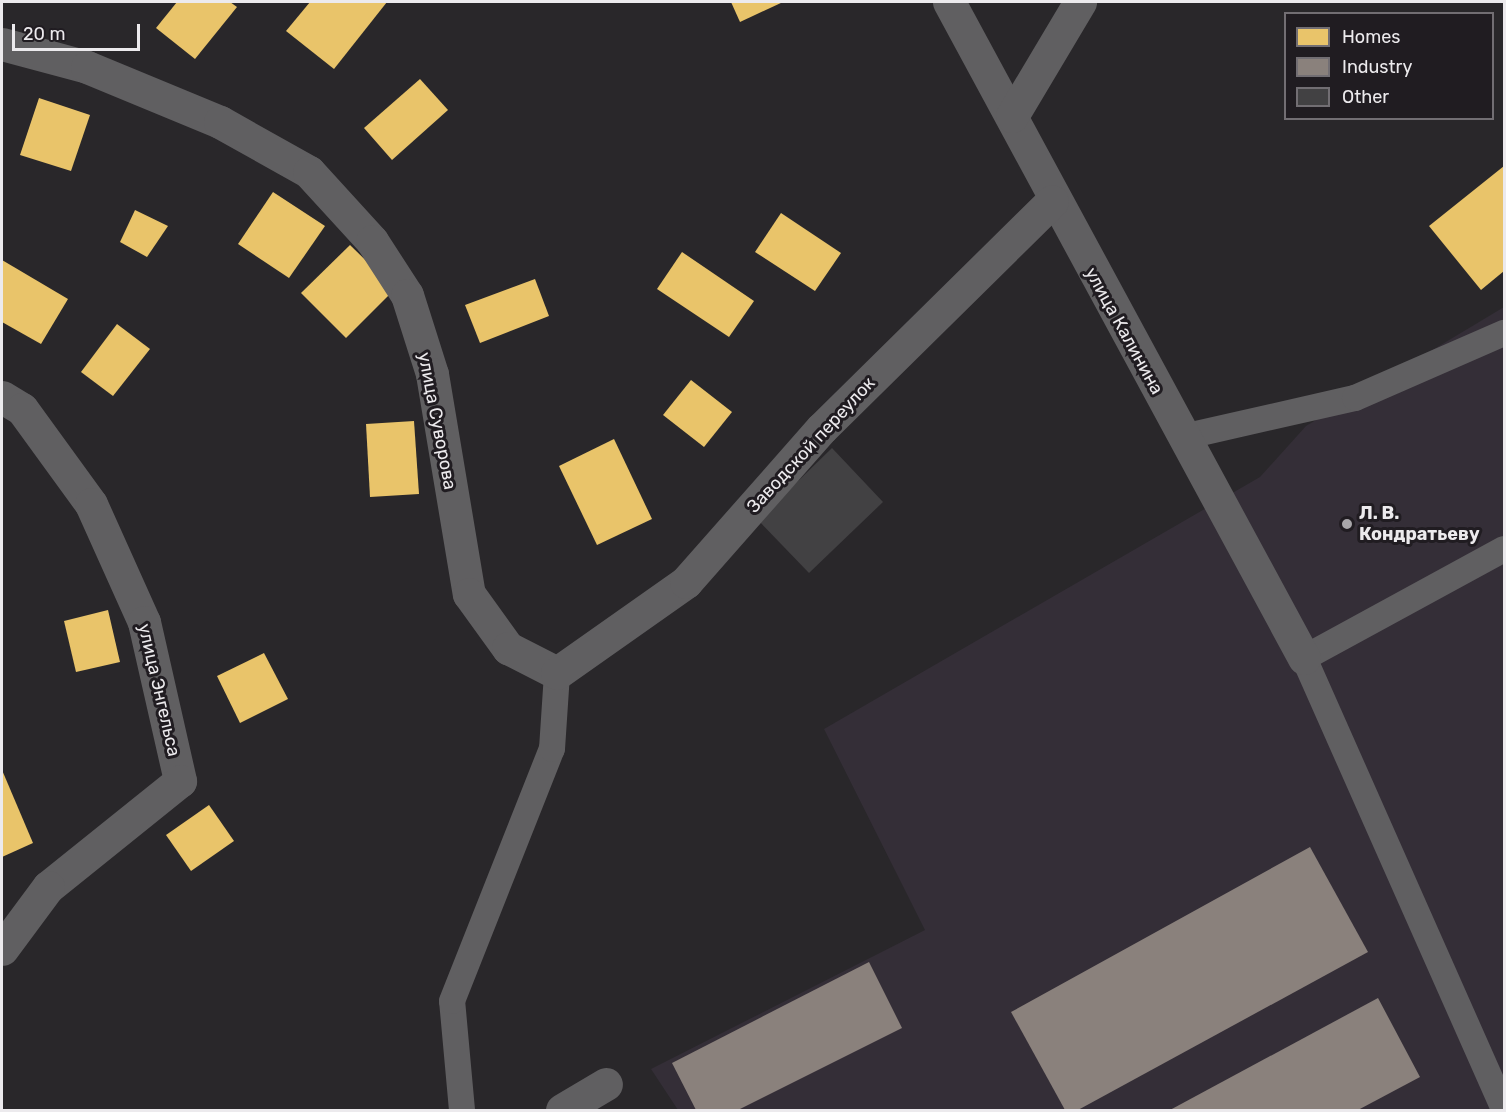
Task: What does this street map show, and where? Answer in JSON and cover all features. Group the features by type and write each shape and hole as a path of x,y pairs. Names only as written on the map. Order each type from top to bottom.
{"street":[{"name":"улица Калинина","path":"949,2 1012,116 1052,201 1304,658"},
{"path":"1012,116 1080,2"},
{"name":"улица Суворова","path":"2,44 87,67 220,122 309,172 372,241 407,295 432,374 469,594 508,648 557,673"},
{"name":"Заводской переулок","path":"557,673 686,582 822,428 1052,201"},
{"name":"улица Энгельса","path":"2,397 22,409 91,504 144,622 180,781 48,887 2,949"},
{"path":"562,1110 606,1084"}],"lane":[{"path":"1183,437 1355,398 1504,333"},
{"path":"1504,549 1304,658 1504,1110"},
{"path":"462,1110 452,1000 552,749 557,673"}],"shaded area":[{"path":"1504,307 1504,1110 678,1110 651,1069 925,930 824,729 1260,477 1306,426"}],"building: Homes":[{"path":"177,2 230,2 237,7 195,59 156,28"},
{"path":"310,2 387,2 334,69 286,31"},
{"path":"731,2 783,2 740,22"},
{"path":"420,79 448,110 392,160 364,128"},
{"path":"39,98 90,115 71,171 20,155"},
{"path":"1504,166 1504,271 1481,290 1429,226"},
{"path":"273,192 325,226 289,278 238,244"},
{"path":"135,210 168,226 147,257 120,242"},
{"path":"781,213 841,253 815,291 755,252"},
{"path":"350,245 395,289 346,338 301,293"},
{"path":"682,252 754,301 729,337 657,289"},
{"path":"2,260 68,299 41,344 2,322"},
{"path":"535,279 549,316 480,343 465,305"},
{"path":"117,324 150,349 113,396 81,372"},
{"path":"691,380 732,412 704,447 663,415"},
{"path":"414,421 419,494 370,497 366,424"},
{"path":"614,439 652,519 597,545 559,466"},
{"path":"108,610 120,662 76,672 64,621"},
{"path":"264,653 288,699 240,723 217,676"},
{"path":"2,770 33,843 2,857"},
{"path":"209,805 234,841 191,871 166,835"}],"building: Industry":[{"path":"1310,847 1368,952 1078,1110 1065,1110 1011,1012"},
{"path":"869,962 902,1028 738,1110 696,1110 672,1063"},
{"path":"1378,998 1420,1077 1358,1110 1170,1110"}],"building: Other":[{"path":"832,448 883,502 809,573 758,520"}],"place":[{"name":"Л. В. Кондратьеву","path":"1347,524"}]}
